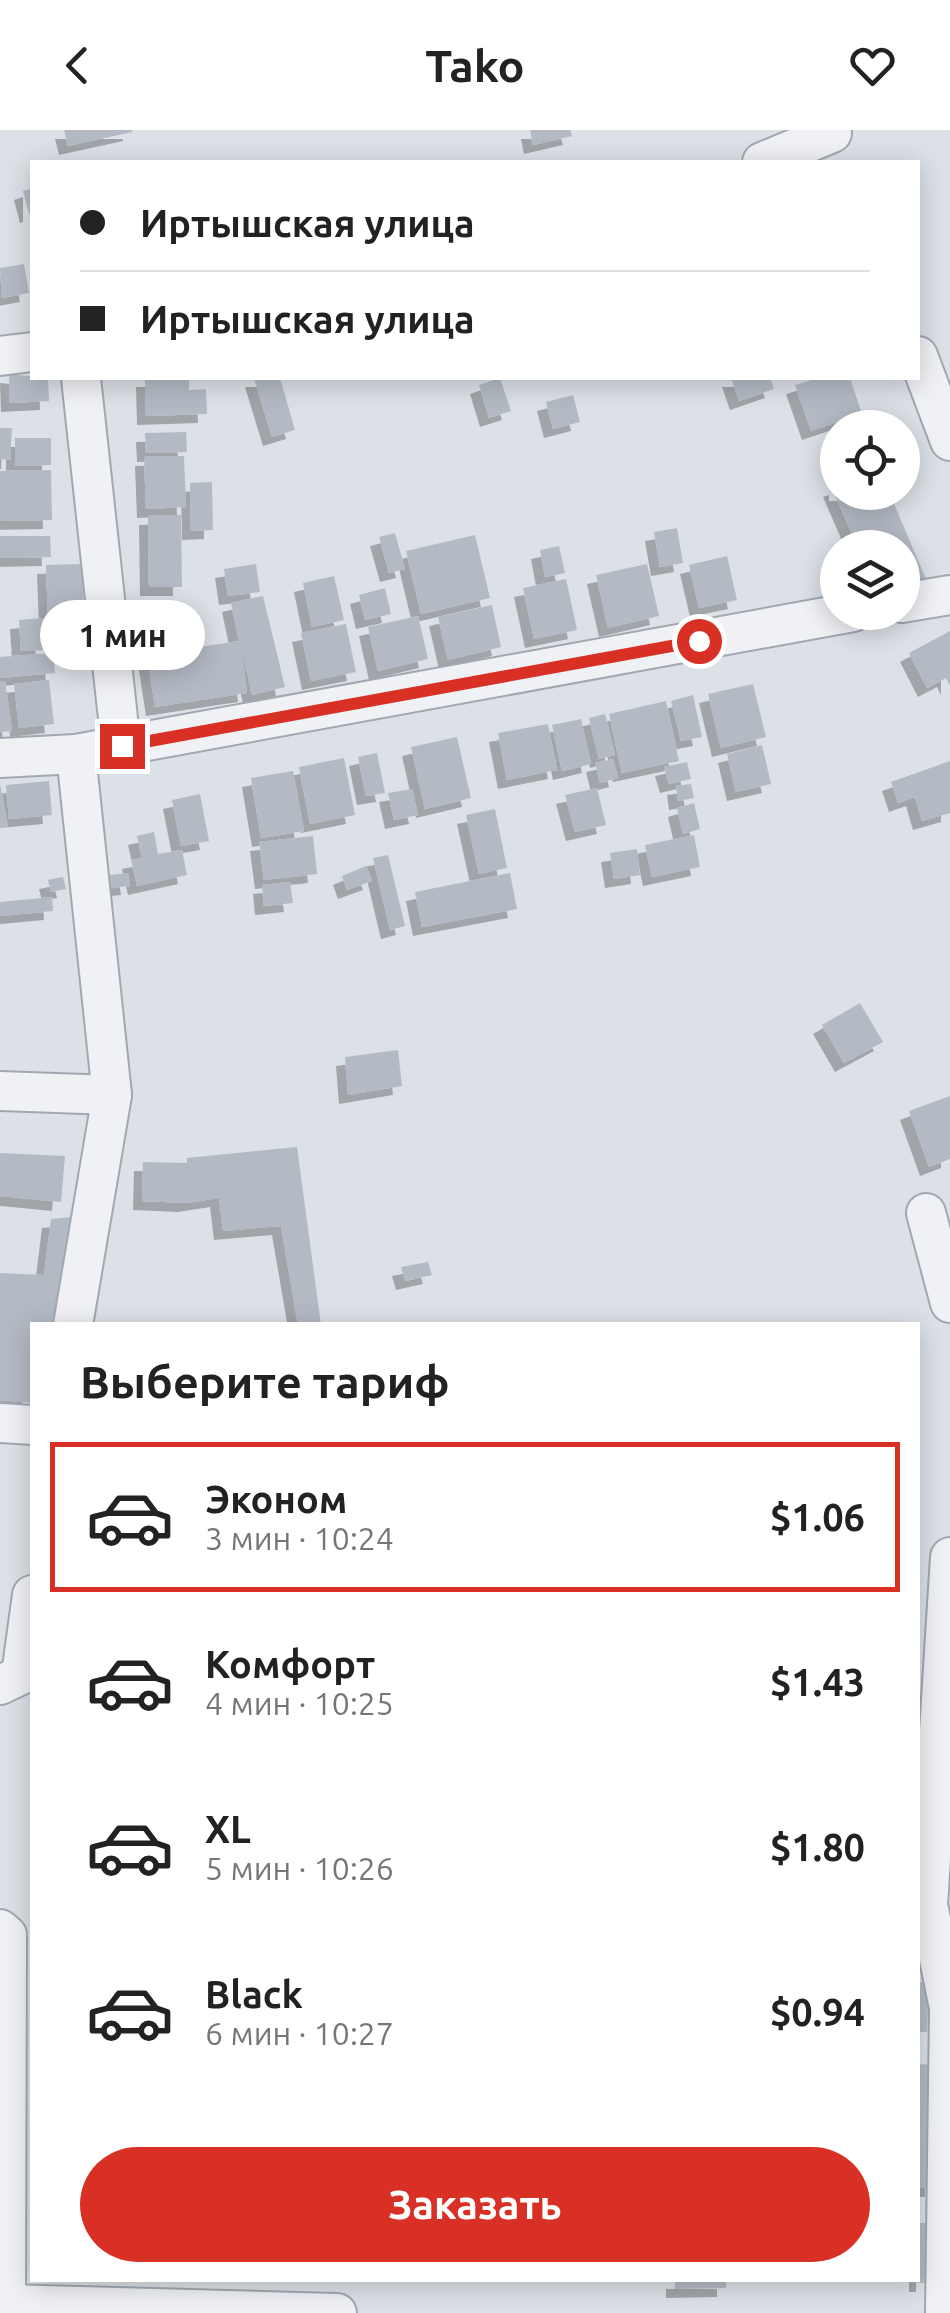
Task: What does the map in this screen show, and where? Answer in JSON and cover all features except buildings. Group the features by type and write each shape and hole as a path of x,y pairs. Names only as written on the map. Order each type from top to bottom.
{"street":[{"path":"769,160 835,142"},
{"path":"0,356 30,352"},
{"path":"920,361 950,441"},
{"path":"81,380 122,746"},
{"path":"920,601 950,595"},
{"path":"0,758 76,754 820,618"},
{"path":"74,1322 112,1095 76,754"},
{"path":"0,1090 112,1095"},
{"path":"926,1213 950,1303"},
{"path":"0,1423 30,1424"},
{"path":"945,2313 949,2008 923,1906 950,1557"},
{"path":"11,1680 30,1603"},
{"path":"0,1929 7,1935 6,2308 337,2313"}],"route":[{"path":"122,746 699,641"}]}
